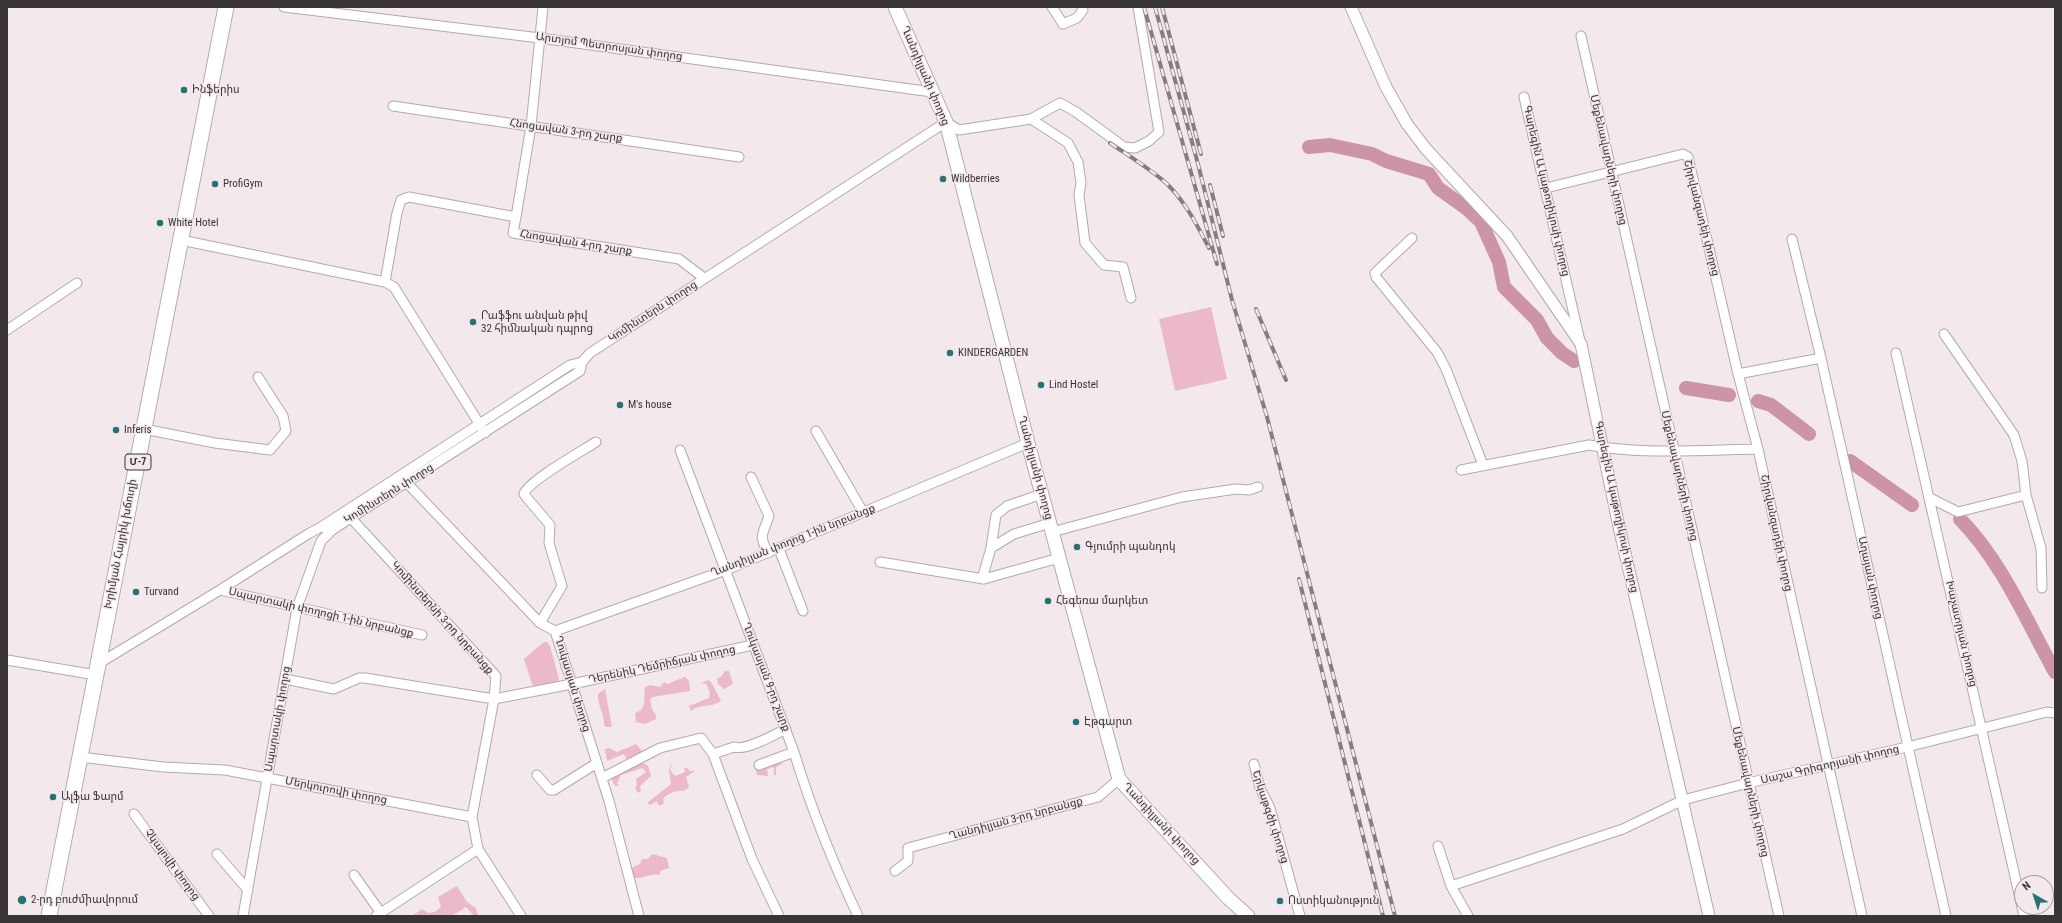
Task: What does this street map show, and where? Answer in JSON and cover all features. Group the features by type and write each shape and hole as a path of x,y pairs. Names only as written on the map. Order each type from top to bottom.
{"highway":[{"name":"Խրիմյան Հայրիկ խճուղի","path":"49,916 226,7"}],"main road":[{"name":"Ղանդիլյանի փողոց","path":"895,7 946,122 1028,443 1119,779 1228,898 1248,916"},
{"name":"Ղանդիլյանի փողոց","path":"1228,898 1235,916"}],"street":[{"name":"Արտյոմ Պետրոսյան փողոց","path":"284,7 540,38 932,92"},
{"path":"516,217 531,126 543,7"},
{"path":"1052,7 1063,24 1077,18 1083,10 1082,7"},
{"path":"946,122 959,130 1032,119 1060,103 1076,112 1124,146 1135,148 1149,141 1159,132 1138,7"},
{"path":"1351,7 1386,87 1407,124 1426,149 1507,236 1581,344"},
{"name":"Մեքենավարների փողոց","path":"1581,36 1779,916"},
{"name":"Գարեգին Ա կաթողիկոսի փողոց","path":"1524,97 1546,188 1581,344 1602,448 1709,916"},
{"name":"Հնոցավան 3-րդ շարք","path":"393,106 739,157"},
{"path":"1032,119 1068,143 1078,162 1081,183 1079,195 1085,243 1104,265 1123,267 1131,298"},
{"name":"Կոմինտերն փողոց","path":"321,527 332,530 580,372 582,362 590,353 946,122"},
{"name":"Շիրվանզադեի փողոց","path":"1611,173 1683,154 1688,157 1738,374 1758,448 1862,916"},
{"path":"1546,188 1611,173"},
{"name":"Հնոցավան 4-րդ շարք","path":"385,282 397,213 401,200 409,197 516,217 513,233 679,259 704,278"},
{"path":"1412,238 1375,273 1376,277 1437,352 1446,369 1483,465"},
{"path":"181,240 385,282 394,287 485,433"},
{"name":"Աղայան փողոց","path":"1792,240 1821,358 1946,916"},
{"path":"7,330 77,283"},
{"path":"1944,334 2014,435 2022,461 2026,495 2041,548 2042,588"},
{"name":"Խաչատրյան փողոց","path":"1896,353 1983,729 2024,916"},
{"path":"1738,374 1821,358"},
{"path":"7,660 97,669 321,527 570,365 582,362"},
{"path":"144,429 215,443 270,450 286,432 283,416 258,377"},
{"path":"816,431 863,512"},
{"path":"540,623 562,586 549,543 550,526 526,498 524,494 525,489 596,442"},
{"name":"Ղանդիլյան փողոց 1-ին նրբանցք","path":"555,631 726,570 779,549 1028,443"},
{"path":"1462,470 1589,445 1602,448 1674,450 1758,448"},
{"name":"Ղուկասյան 9-րդ շարք","path":"680,450 786,729 804,784 844,886 858,916"},
{"path":"751,476 769,516 761,535 762,543 768,553"},
{"name":"Ղուկասյան փողոց","path":"407,483 540,623 555,631 602,778 639,916"},
{"path":"991,548 1014,534 1051,528 1182,497 1236,489 1249,490 1258,487"},
{"path":"982,579 991,548 996,515 1007,506 1042,494"},
{"path":"1930,498 1958,512 2026,495"},
{"name":"Կոմինտերնի 3-րդ նրբանցք","path":"351,518 496,676 494,699 472,816 478,849"},
{"name":"Սպարտակի փողոց","path":"243,916 297,608 321,541 332,530"},
{"path":"779,549 804,611"},
{"path":"880,562 982,579 1059,558"},
{"name":"Սպարտակի փողոցի 1-ին նրբանցք","path":"220,590 422,635"},
{"name":"Դերենիկ Դեմրիճյան փողոց","path":"494,699 572,684 753,645"},
{"path":"285,679 334,689 359,678 365,678 494,699"},
{"name":"Սաշա Գրիգորյանի փողոց","path":"1451,886 1623,829 1683,800 1748,783 1828,766 1983,729 2047,712 2055,713"},
{"path":"713,754 734,746 738,748 748,745 786,729"},
{"path":"602,778 660,748 701,738 713,754 752,859 779,916"},
{"path":"759,765 794,752"},
{"name":"Մերկուրովի փողոց","path":"80,757 163,767 225,770 472,816"},
{"path":"537,775 550,790 554,790 597,763"},
{"name":"Երկաթգծի փողոց","path":"1254,764 1260,788 1270,808 1300,916"},
{"name":"Ղանդիլյան 3-րդ նրբանցք","path":"894,872 908,861 908,848 1098,797 1119,779"},
{"name":"Չկալովի փողոց","path":"134,814 209,916"},
{"path":"1438,846 1451,886 1468,916"},
{"path":"354,875 378,915 426,878 478,849 521,916"},
{"path":"217,854 248,890"}],"shaded area":[{"path":"1211,307 1227,379 1175,391 1159,319"},
{"path":"544,642 547,642 550,646 559,679 557,683 533,687 524,659"},
{"path":"725,671 729,671 733,684 724,689 718,684 717,679 722,676"},
{"path":"685,677 689,681 690,691 653,697 650,699 656,719 645,724 636,722 635,713 642,709 645,687 650,685 660,687 664,682 667,684"},
{"path":"709,680 721,701 698,707 691,711 689,706 709,698 710,692 706,684 701,683"},
{"path":"605,689 612,727 606,727 604,725 598,698 598,694"},
{"path":"636,744 642,751 633,759 627,760 624,754 607,761 605,749 609,748 617,752"},
{"path":"640,761 648,766 651,776 640,786 641,791 638,793 635,788 637,785 636,779 646,772 642,768 621,775 617,783 619,786 615,786 612,780 613,776"},
{"path":"669,761 672,765 670,770 675,776 685,772 684,768 687,768 690,771 695,771 686,777 689,787 684,791 667,795 663,799 664,803 661,805 658,805 657,801 650,805 647,803 671,784 669,770 671,765"},
{"path":"784,763 776,767 776,775 774,775 774,768 771,767 767,770 768,776 757,775 756,770 769,765"},
{"path":"652,854 667,858 669,868 660,871 660,875 634,878 631,874 633,867 640,864 642,859 648,859"},
{"path":"457,886 467,902 476,908 478,916 474,916 466,907 452,916 412,916 422,909 428,913 435,912 441,907 438,897"}],"waterway":[{"path":"1309,147 1330,145 1372,154 1386,161 1429,174 1438,188 1466,208 1481,222 1499,262 1504,287 1537,320 1547,338 1562,353 1574,361"},
{"path":"1686,388 1729,395"},
{"path":"1758,401 1771,405 1809,434"},
{"path":"1850,461 1912,505"},
{"path":"1960,519 1975,536 2001,573 2055,672"}],"railway":[{"path":"1144,7 1217,264"},
{"path":"1155,7 1198,164 1232,300 1267,417 1395,916"},
{"path":"1162,7 1201,154"},
{"path":"1110,143 1153,172 1173,190 1190,214 1209,248"},
{"path":"1210,185 1223,236"},
{"path":"1256,309 1286,380"},
{"path":"1299,579 1383,916"}],"place":[{"name":"Ինֆերիս","path":"184,90"},
{"name":"Wildberries","path":"943,179"},
{"name":"ProfiGym","path":"215,184"},
{"name":"White Hotel","path":"160,223"},
{"name":"Րաֆֆու անվան թիվ 32 հիմնական դպրոց","path":"473,322"},
{"name":"KINDERGARDEN","path":"950,353"},
{"name":"Lind Hostel","path":"1041,385"},
{"name":"M's house","path":"620,405"},
{"name":"Inferis","path":"116,430"},
{"name":"Գյումրի պանդոկ","path":"1077,547"},
{"name":"Turvand","path":"136,592"},
{"name":"Հեգեռա մարկետ","path":"1048,601"},
{"name":"Էթգարտ","path":"1076,722"},
{"name":"Ալֆա Ֆարմ","path":"53,797"},
{"name":"2-րդ բուժմիավորում","path":"22,900"},
{"name":"Ոստիկանություն","path":"1280,901"}]}
